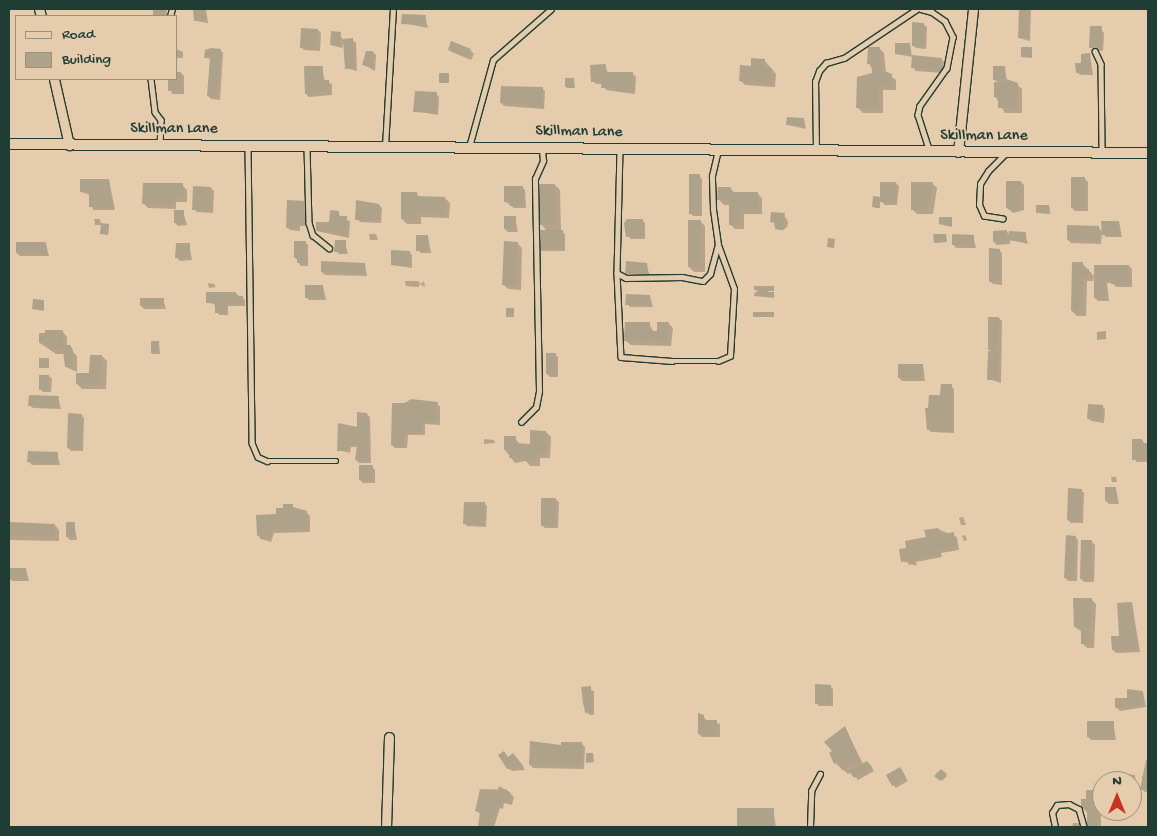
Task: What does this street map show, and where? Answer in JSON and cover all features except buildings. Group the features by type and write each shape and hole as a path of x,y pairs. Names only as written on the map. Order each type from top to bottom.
{"street":[{"path":"958,152 973,9"},
{"path":"54,80 69,145"},
{"name":"Skillman Lane","path":"9,144 542,147 1006,153 1148,152"},
{"path":"386,827 389,737"}],"lane":[{"path":"385,147 393,9"},
{"path":"469,147 493,60 551,9"},
{"path":"816,150 815,82 819,71 826,63 844,58 917,9"},
{"path":"921,9 932,12 945,21 953,37 947,68 920,106 918,115 930,152"},
{"path":"1095,51 1101,64 1102,152"},
{"path":"151,80 155,112 162,120 160,145"},
{"path":"248,146 252,443 258,457 267,461 336,461"},
{"path":"307,146 309,223 312,234 330,248"},
{"path":"521,422 536,407 539,391 535,179 543,161 542,147"},
{"path":"620,148 617,273 621,357 646,360 718,361 730,356 734,289 718,245 712,176 719,149"},
{"path":"1002,219 984,216 979,205 980,184 988,171 1006,153"},
{"path":"617,273 626,278 682,277 703,281 710,274 718,245"},
{"path":"810,827 811,790 820,774"},
{"path":"1055,827 1052,812 1057,805 1069,804 1079,809 1084,827"}]}
